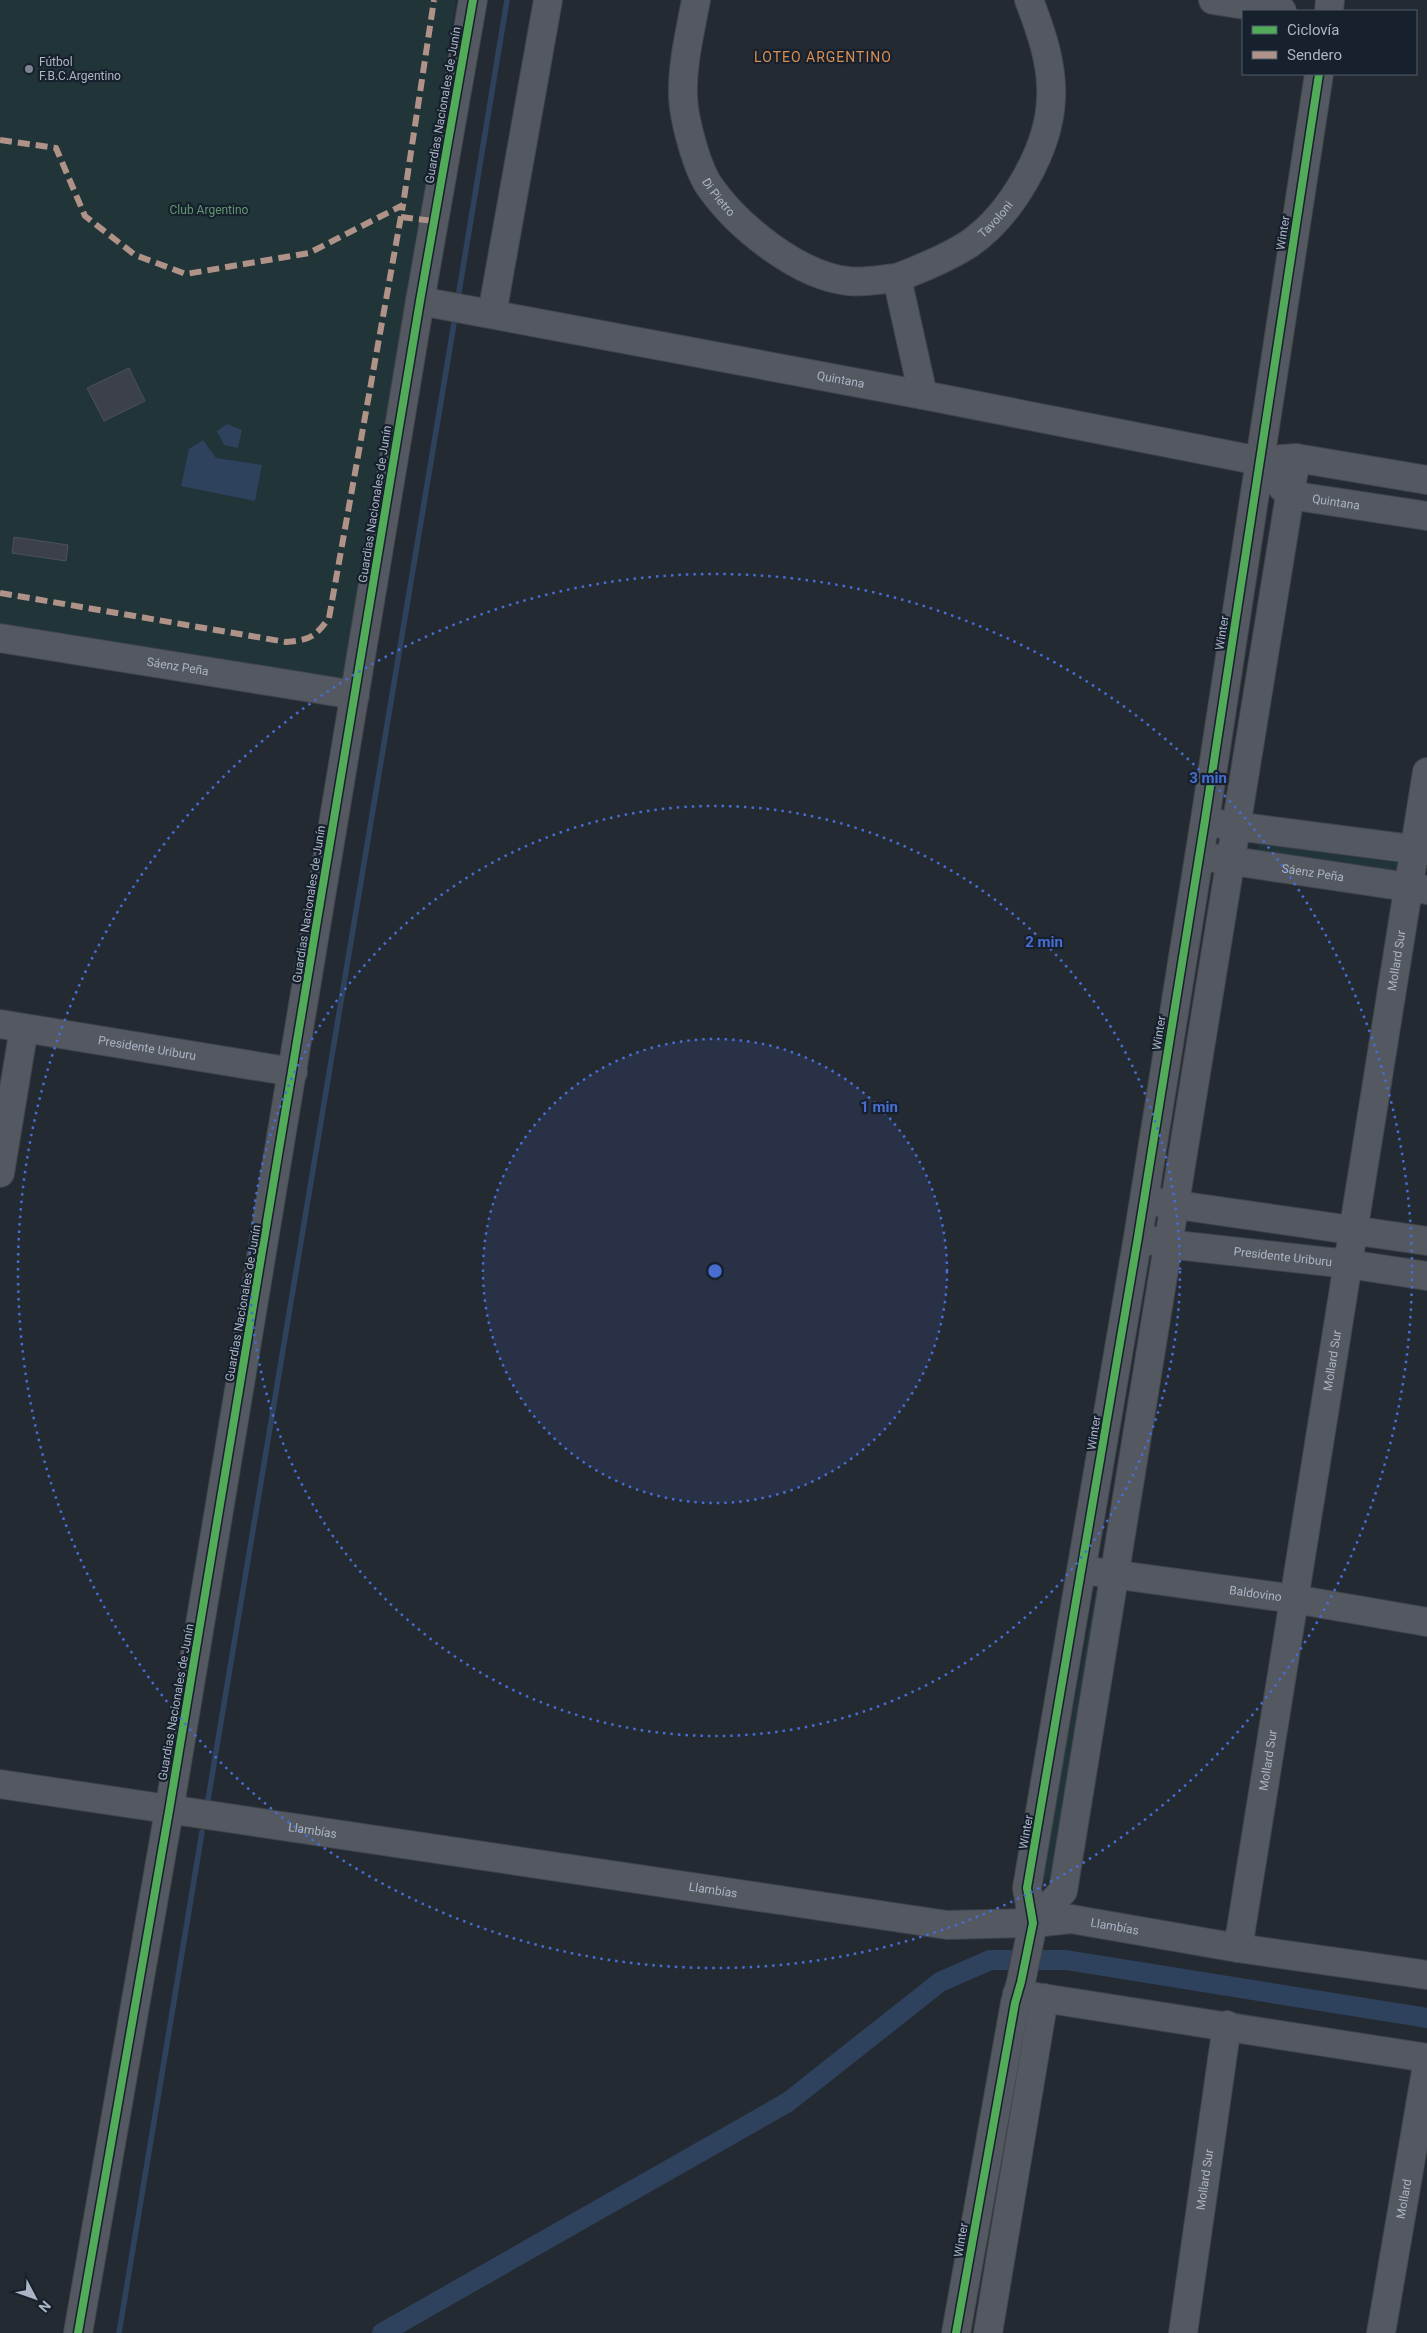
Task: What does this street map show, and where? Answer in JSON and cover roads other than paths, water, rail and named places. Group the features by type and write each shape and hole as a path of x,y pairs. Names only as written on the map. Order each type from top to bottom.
{"street":[{"name":"Guardias Nacionales de Junín","path":"78,2333 169,1811 420,301 473,0"},
{"path":"492,314 548,0"},
{"name":"Di Pietro","path":"696,0 686,47 683,98 692,144 709,186 733,215 768,245 814,272 848,281 897,278"},
{"name":"Tavoloni","path":"897,278 930,265 970,243 1004,211 1025,183 1043,140 1051,100 1047,54 1042,34 1029,0"},
{"path":"1213,0 1276,10"},
{"name":"Winter","path":"961,2332 1018,1993 1031,1932 1027,1888 1138,1237 1205,820 1319,75"},
{"path":"897,278 923,395"},
{"name":"Quintana","path":"420,301 923,395 1260,461 1296,458 1427,480"},
{"path":"1031,1932 1063,1891 1296,458"},
{"path":"1260,461 1289,495"},
{"name":"Quintana","path":"1289,495 1427,516"},
{"name":"Sáenz Peña","path":"0,638 355,696"},
{"name":"Mollard Sur","path":"1238,1948 1353,1230 1417,888 1427,772"},
{"path":"1205,820 1237,827 1420,850"},
{"name":"Sáenz Peña","path":"1199,856 1417,888"},
{"path":"0,1173 12,1026"},
{"name":"Presidente Uriburu","path":"12,1026 293,1072"},
{"path":"1144,1199 1174,1206 1427,1241"},
{"name":"Presidente Uriburu","path":"1138,1237 1168,1244 1348,1264 1427,1276"},
{"name":"Baldovino","path":"1082,1569 1294,1600 1427,1622"},
{"name":"Llambías","path":"0,1784 169,1811 947,1925 1031,1932 1071,1919 1238,1948 1427,1976"},
{"path":"1018,1993 1427,2058"},
{"path":"988,2333 1044,1998"},
{"name":"Mollard Sur","path":"1184,2333 1227,2025"},
{"name":"Mollard","path":"1381,2333 1427,2066"}],"water":[{"path":"227,424 242,430 238,448 224,445 217,431"},
{"path":"203,440 216,458 262,465 255,501 181,486 189,449"}],"waterway":[{"path":"459,292 507,0"},
{"path":"208,1800 454,323"},
{"path":"119,2333 202,1832"},
{"path":"382,2333 788,2102 940,1982 990,1960 1066,1960 1427,2018"}],"place":[{"name":"Fútbol F.B.C.Argentino","path":"29,69"}],"district":[{"name":"LOTEO ARGENTINO","path":"823,57"}],"park label":[{"name":"Club Argentino","path":"209,210"}]}
